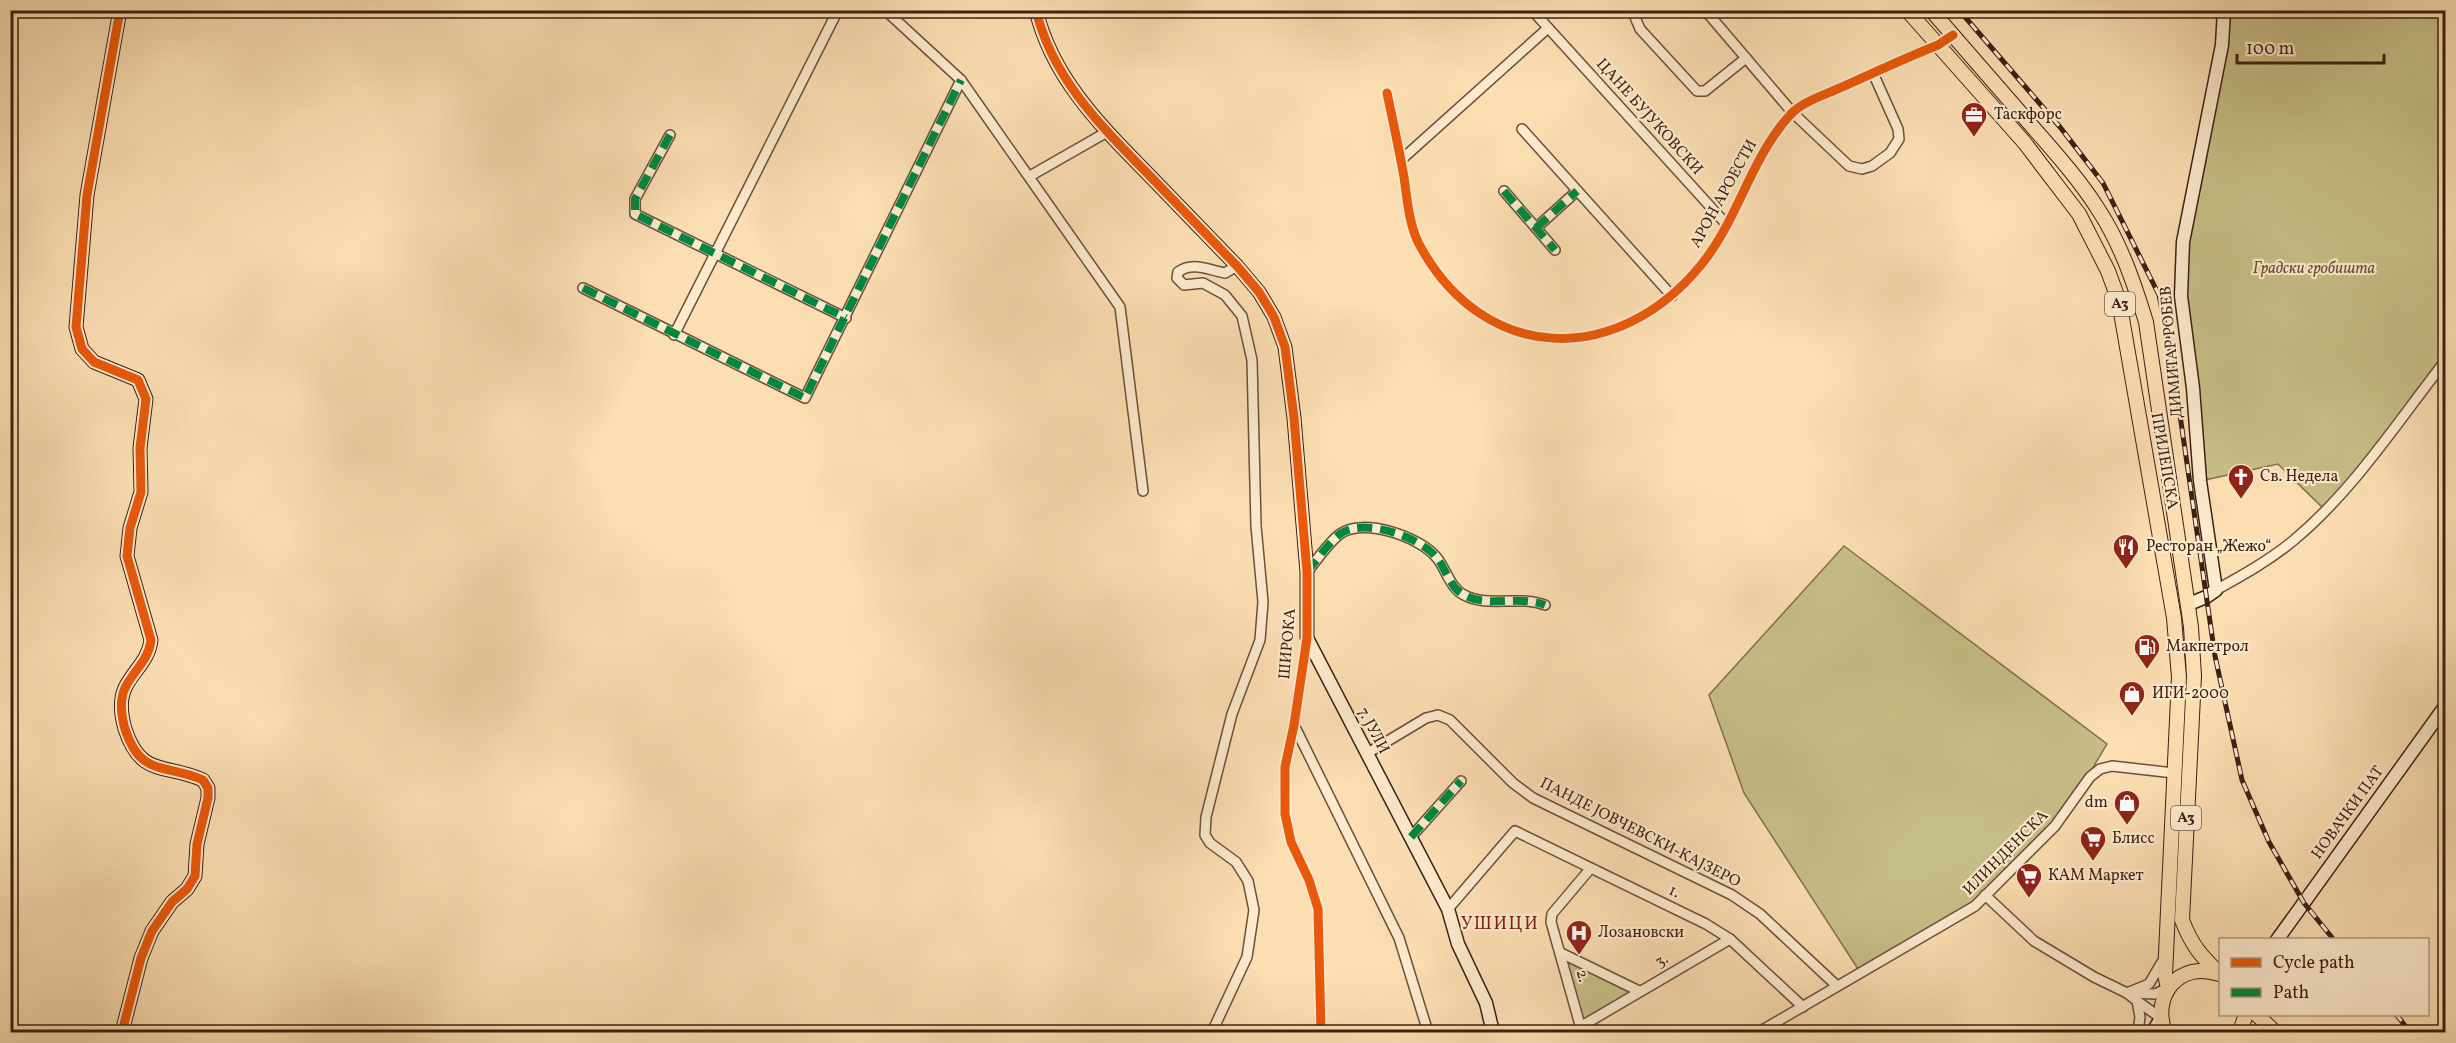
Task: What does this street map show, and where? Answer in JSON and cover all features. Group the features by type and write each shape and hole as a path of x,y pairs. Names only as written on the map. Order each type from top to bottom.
{"main road":[{"name":"ПРИЛЕПСКА","path":"1907,10 2024,142 2079,214 2108,271 2119,301 2174,618 2180,677 2164,975 2168,988"},
{"name":"ПРИЛЕПСКА","path":"1931,10 2075,176 2099,211 2131,274 2146,322 2189,604 2194,676 2182,921 2190,942 2199,955 2219,973"},
{"name":"A3","path":"2165,1032 2161,1008 2168,988 2187,974 2210,971 2219,974"},
{"path":"2240,1032 2245,1016"},
{"path":"2259,1016 2275,1032"}],"street":[{"path":"120,10 87,195 76,327 82,349 94,362 138,380 146,399 140,448 141,492 130,528 127,556 151,640 150,651 125,688 121,703 122,718 128,740 137,756 152,766 203,780 208,788 208,798 197,844 195,876 187,889 172,902 152,931 141,957 122,1032"},
{"path":"674,335 838,10"},
{"path":"885,10 961,80 1120,308 1143,491"},
{"name":"ШИРОКА","path":"1036,10 1041,30 1063,77 1092,116 1237,266 1259,292 1274,317 1285,346 1294,418 1307,572 1307,638 1294,725 1285,767 1284,814 1291,842 1309,880 1318,909 1321,1032"},
{"name":"ЦАНЕ БУЈУКОВСКИ","path":"1532,10 1727,225"},
{"path":"1632,10 1640,30 1697,91 1705,91 1746,58"},
{"path":"1705,10 1792,112 1849,166 1862,169 1872,166 1890,153 1899,139 1898,129 1873,73"},
{"name":"ДИМИТАР РОБЕВ","path":"2216,590 2200,481 2193,388 2181,296 2183,242 2222,45 2224,10"},
{"path":"1401,160 1548,28"},
{"name":"АРОН АРОЕСТИ","path":"1387,93 1417,241 1437,275 1469,306 1503,328 1541,339 1579,339 1637,319 1672,296 1701,265 1727,225 1775,134 1792,112 1938,45 1953,35"},
{"path":"583,288 674,335 806,398 961,80"},
{"path":"1522,129 1672,296"},
{"path":"1030,176 1107,132"},
{"path":"670,135 635,199 635,214 846,318"},
{"path":"1536,228 1577,190"},
{"path":"1504,191 1555,250"},
{"path":"1212,1032 1246,957 1254,910 1248,881 1236,862 1209,843 1205,835 1206,817 1232,714 1260,640 1263,602 1256,526 1252,360 1242,316 1225,295 1203,283 1185,285 1177,278 1178,272 1195,265 1225,273 1237,266"},
{"path":"2189,604 2206,597 2272,556 2326,511 2378,449 2445,360"},
{"path":"1307,572 1341,533 1354,529 1382,529 1411,538 1436,555 1453,584 1466,596 1475,599 1525,601 1545,605"},
{"name":"7. ЈУЛИ","path":"1307,638 1448,909 1458,944 1486,1003 1492,1032"},
{"name":"НОВАЧКИ ПАТ","path":"2278,938 2445,705"},
{"name":"ПАНДЕ ЈОВЧЕВСКИ-КАЈЗЕРО","path":"1366,754 1426,718 1438,715 1450,720 1513,783 1533,798 1624,840 1732,895 1760,914 1837,986"},
{"path":"1294,725 1399,938 1428,1032"},
{"name":"ИЛИНДЕНСКА","path":"1759,1032 1975,906 2055,826 2090,777 2100,769 2112,766 2174,772"},
{"path":"1412,837 1461,781"},
{"name":"1.","path":"1448,909 1515,831 1706,924 1730,939 1803,1007"},
{"name":"2.","path":"1581,1030 1551,922 1552,914 1590,869"},
{"path":"1985,895 2034,941 2094,977 2127,993 2161,1018 2153,1032"},
{"name":"3.","path":"1581,1030 1639,991 1730,939"},
{"path":"1561,953 1639,991"},
{"path":"2127,993 2149,984 2166,953"},
{"path":"2199,955 2219,963"},
{"path":"2127,993 2155,994 2168,988"},
{"path":"2138,1001 2140,1017 2138,1032"}],"green space":[{"name":"Градски гробишта","path":"2224,11 2445,11 2445,360 2326,511 2278,464 2200,481 2183,242"},
{"path":"1844,546 2107,744 2067,811 1975,906 1860,972 1744,793 1709,695"},
{"path":"1561,953 1639,991 1580,1027"}],"railway":[{"path":"1959,10 2060,127 2103,183 2159,295 2172,360 2215,656 2242,780 2269,842 2304,903 2332,938"},
{"path":"2398,1016 2410,1032"}],"marked path":[{"path":"583,288 805,398 961,80"},
{"path":"670,135 635,199 635,214 846,318"},
{"path":"1504,191 1555,250"},
{"path":"1536,228 1577,191"},
{"path":"1307,572 1340,534 1350,529 1377,529 1405,537 1429,550 1440,562 1455,588 1464,595 1483,601 1525,601 1545,605"},
{"path":"1411,837 1461,781"}],"cycle path":[{"path":"120,10 87,195 76,327 82,349 94,362 138,380 146,399 140,448 141,492 130,528 127,556 151,640 147,654 123,693 122,719 131,745 147,762 203,780 208,788 208,798 197,844 195,876 187,889 172,902 152,931 141,958 122,1032"},
{"path":"1036,10 1043,35 1054,58 1080,100 1259,292 1274,317 1285,347 1294,418 1307,572 1307,638 1294,725 1285,767 1285,814 1291,842 1309,880 1318,909 1321,1032"},
{"path":"1387,93 1413,228 1419,244 1446,284 1478,312 1514,331 1552,338 1592,335 1630,322 1667,299 1701,265 1725,228 1765,149 1795,110 1818,97 1938,45 1953,35"}],"place":[{"name":"Таскфорс","path":"1974,138"},
{"name":"Св. Недела","path":"2241,500"},
{"name":"Ресторан „Жежо“","path":"2126,570"},
{"name":"Макпетрол","path":"2147,670"},
{"name":"ИГИ-2000","path":"2132,717"},
{"name":"dm","path":"2127,826"},
{"name":"Блисс","path":"2093,862"},
{"name":"КАМ Маркет","path":"2029,899"},
{"name":"Лозановски","path":"1579,956"}],"district":[{"name":"УШИЦИ","path":"1500,924"}]}
